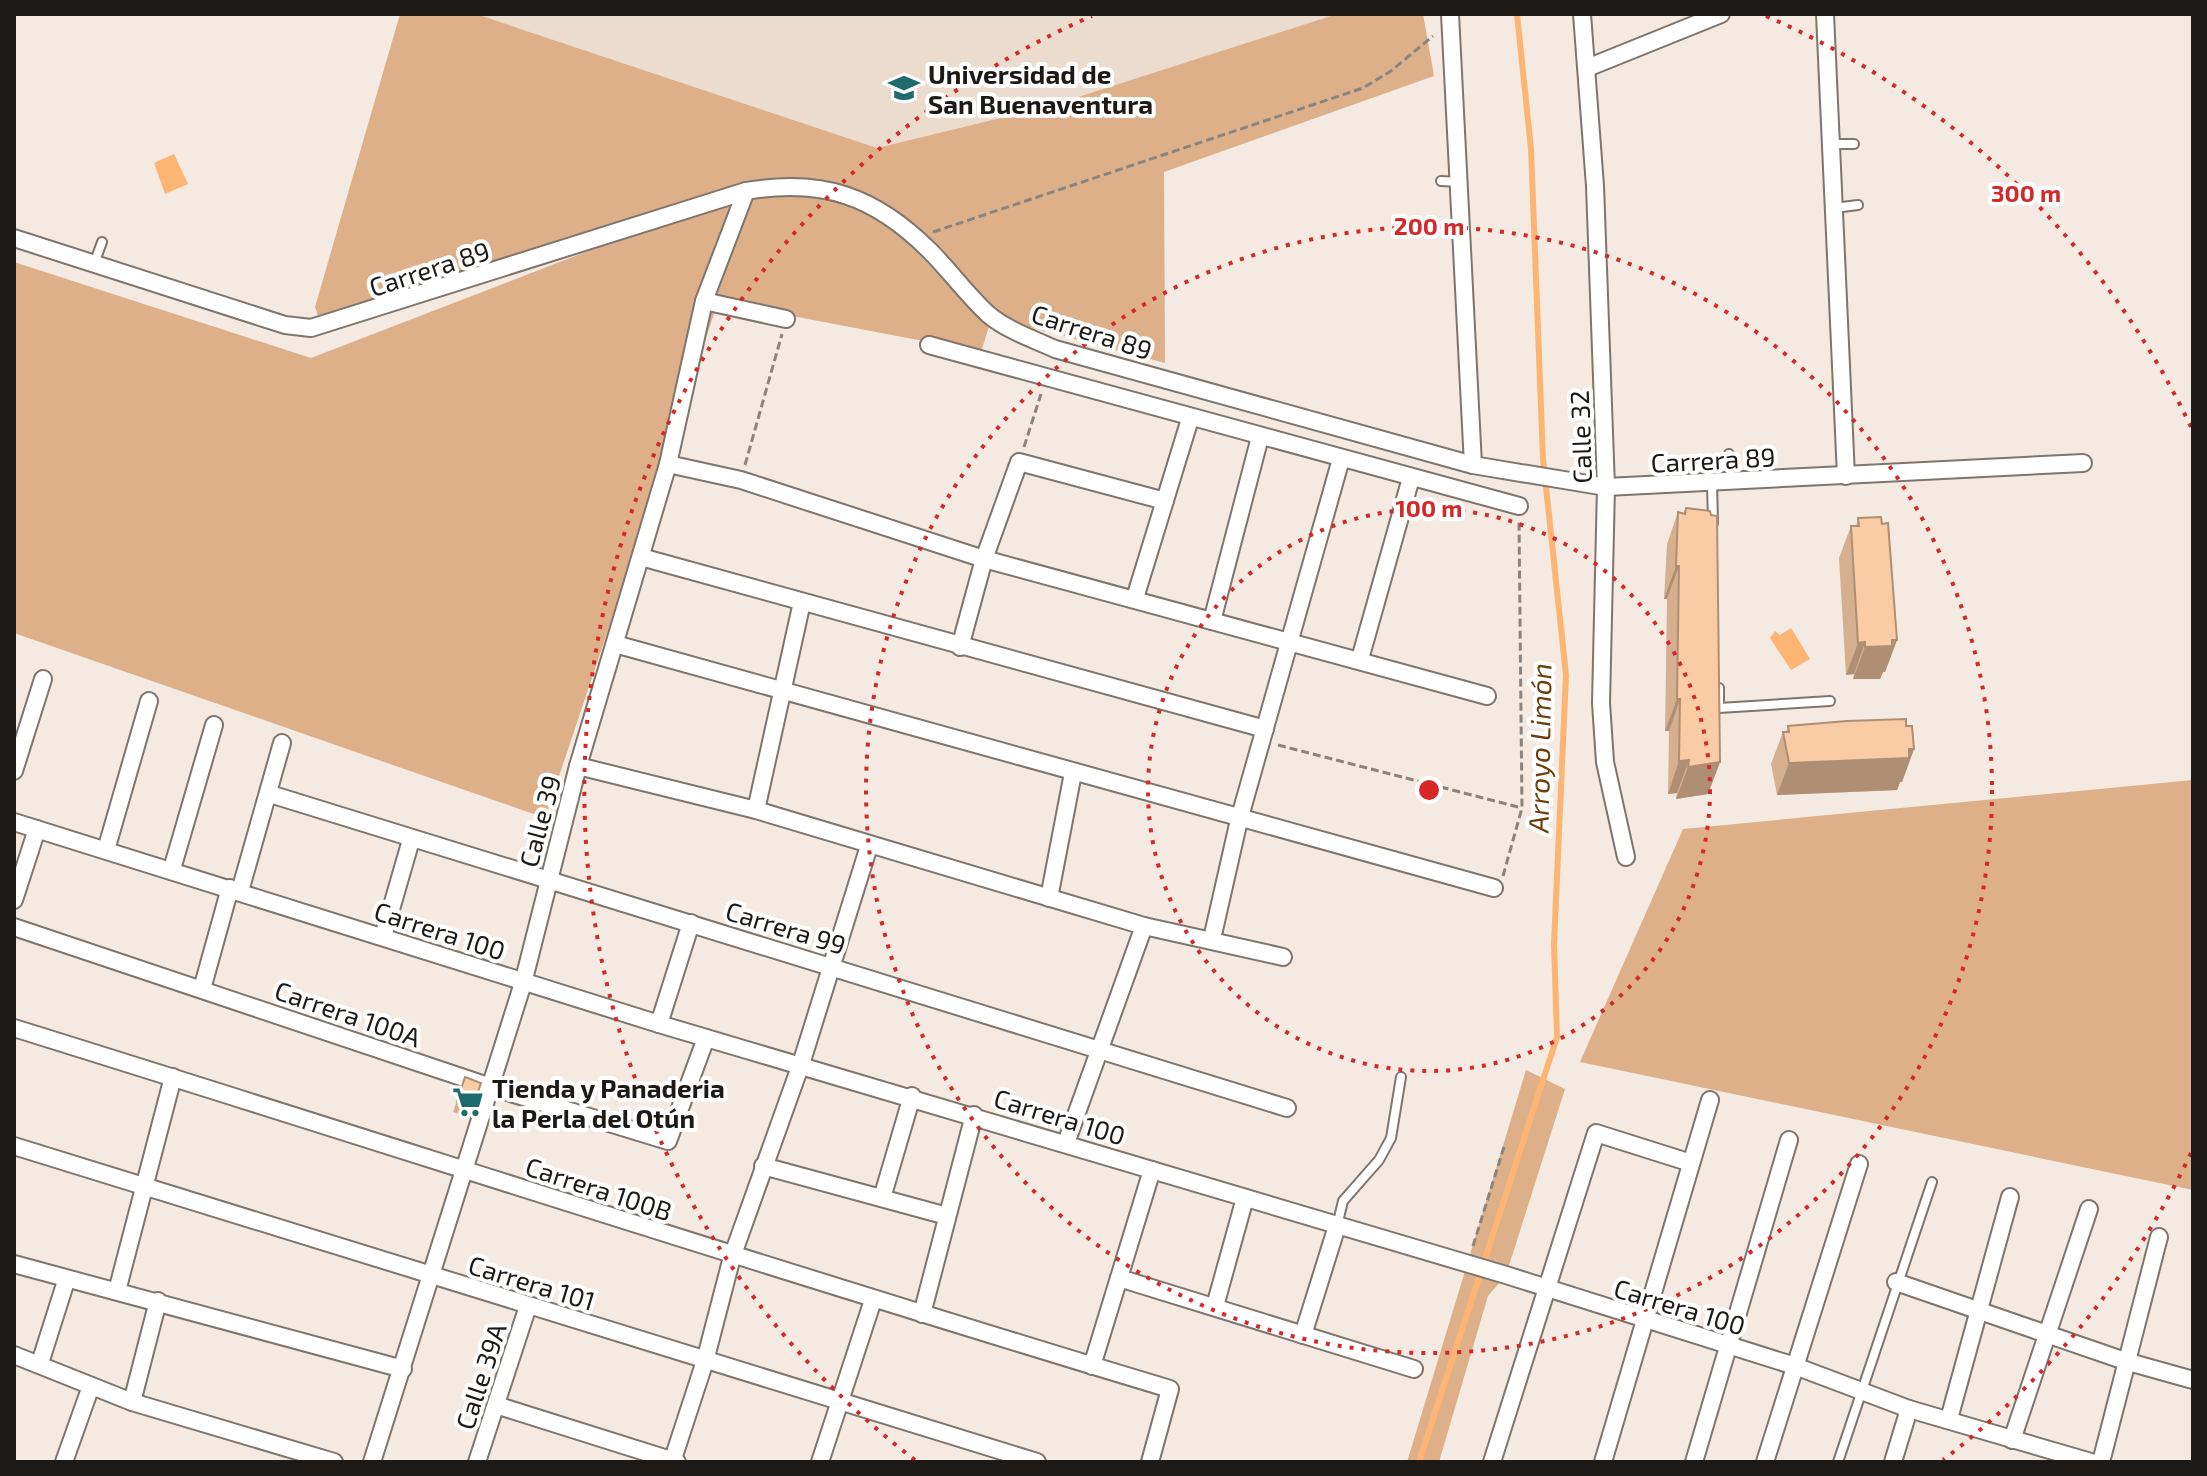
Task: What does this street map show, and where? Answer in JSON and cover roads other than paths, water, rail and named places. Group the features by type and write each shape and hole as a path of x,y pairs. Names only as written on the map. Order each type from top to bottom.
{"street":[{"name":"Calle 32","path":"1582,14 1595,186 1601,703 1605,762 1626,857"},
{"path":"1587,68 1721,14"},
{"path":"1825,14 1846,476"},
{"path":"1450,18 1461,182 1473,465"},
{"name":"Carrera 89","path":"14,238 285,325 322,327 746,191 776,186 812,187 847,194 884,210 916,238 991,317 1055,349 1494,470 1599,486 2083,463"},
{"name":"Calle 39","path":"372,1462 523,983 578,766 668,464 704,301 746,191"},
{"path":"704,301 786,319"},
{"path":"929,345 1190,419 1519,506"},
{"path":"1135,598 1190,419"},
{"path":"1212,621 1260,437"},
{"path":"1212,939 1239,820 1341,459"},
{"path":"960,647 984,559 1019,462 1165,501"},
{"path":"668,464 741,480 984,559 1487,696"},
{"path":"1360,659 1411,478"},
{"path":"641,557 1263,735"},
{"path":"756,810 802,602"},
{"path":"615,644 1239,820 1494,888"},
{"path":"14,771 43,679"},
{"path":"106,850 149,701"},
{"path":"172,869 214,725"},
{"path":"202,989 270,794 282,743"},
{"path":"578,766 756,810 1144,926 1283,957"},
{"path":"1049,898 1073,773"},
{"name":"Carrera 99","path":"270,794 1287,1108"},
{"name":"Carrera 100","path":"14,822 172,869 523,983 912,1096 1506,1275 1795,1366 1909,1409 2091,1462"},
{"path":"14,900 37,829"},
{"path":"383,937 411,840"},
{"path":"496,1405 674,1462 732,1257 801,1064 869,846"},
{"path":"659,1024 691,923"},
{"path":"1066,1143 1144,926"},
{"name":"Carrera 100A","path":"14,927 491,1087 668,1141 706,1038"},
{"name":"Carrera 100B","path":"14,1028 466,1169 732,1257 1170,1389 1150,1462"},
{"path":"117,1291 173,1077"},
{"path":"882,1198 912,1096"},
{"path":"1603,1462 1710,1100"},
{"path":"922,1314 974,1115"},
{"path":"1492,1462 1596,1133 1691,1163"},
{"path":"1694,1462 1789,1140"},
{"name":"Carrera 101","path":"14,1146 1037,1462"},
{"path":"1765,1462 1859,1164"},
{"path":"763,1166 947,1216"},
{"path":"1092,1366 1152,1170"},
{"path":"1949,1419 2010,1197"},
{"path":"1215,1306 1245,1198"},
{"path":"2012,1440 2089,1209"},
{"path":"1303,1335 1337,1226"},
{"path":"2101,1462 2159,1237"},
{"path":"14,1264 66,1281 158,1301 403,1369"},
{"path":"1119,1278 1414,1369"},
{"path":"40,1363 66,1281"},
{"path":"1896,1282 2125,1361 2193,1380"},
{"path":"820,1462 873,1300"},
{"path":"132,1402 158,1301"},
{"name":"Calle 39A","path":"477,1462 528,1306"},
{"path":"14,1355 132,1402 334,1462"},
{"path":"64,1462 91,1386"},
{"path":"1893,1462 1909,1409"}],"lane":[{"path":"1831,144 1854,144"},
{"path":"1441,181 1461,182"},
{"path":"1833,208 1858,205"},
{"path":"94,265 102,242"},
{"path":"1729,454 1731,482"},
{"path":"1712,483 1713,530"},
{"path":"1718,679 1719,708 1830,701"},
{"path":"1337,1226 1343,1201 1379,1160 1391,1138 1401,1077"},
{"path":"1838,1462 1932,1182"}],"waterway":[{"name":"Arroyo Limón","path":"1419,1462 1557,1037 1554,944 1566,675 1543,459 1531,149 1517,14"}],"place":[{"name":"Universidad de San Buenaventura","path":"904,88"},
{"name":"Tienda y Panaderia la Perla del Otún","path":"468,1102"}]}
